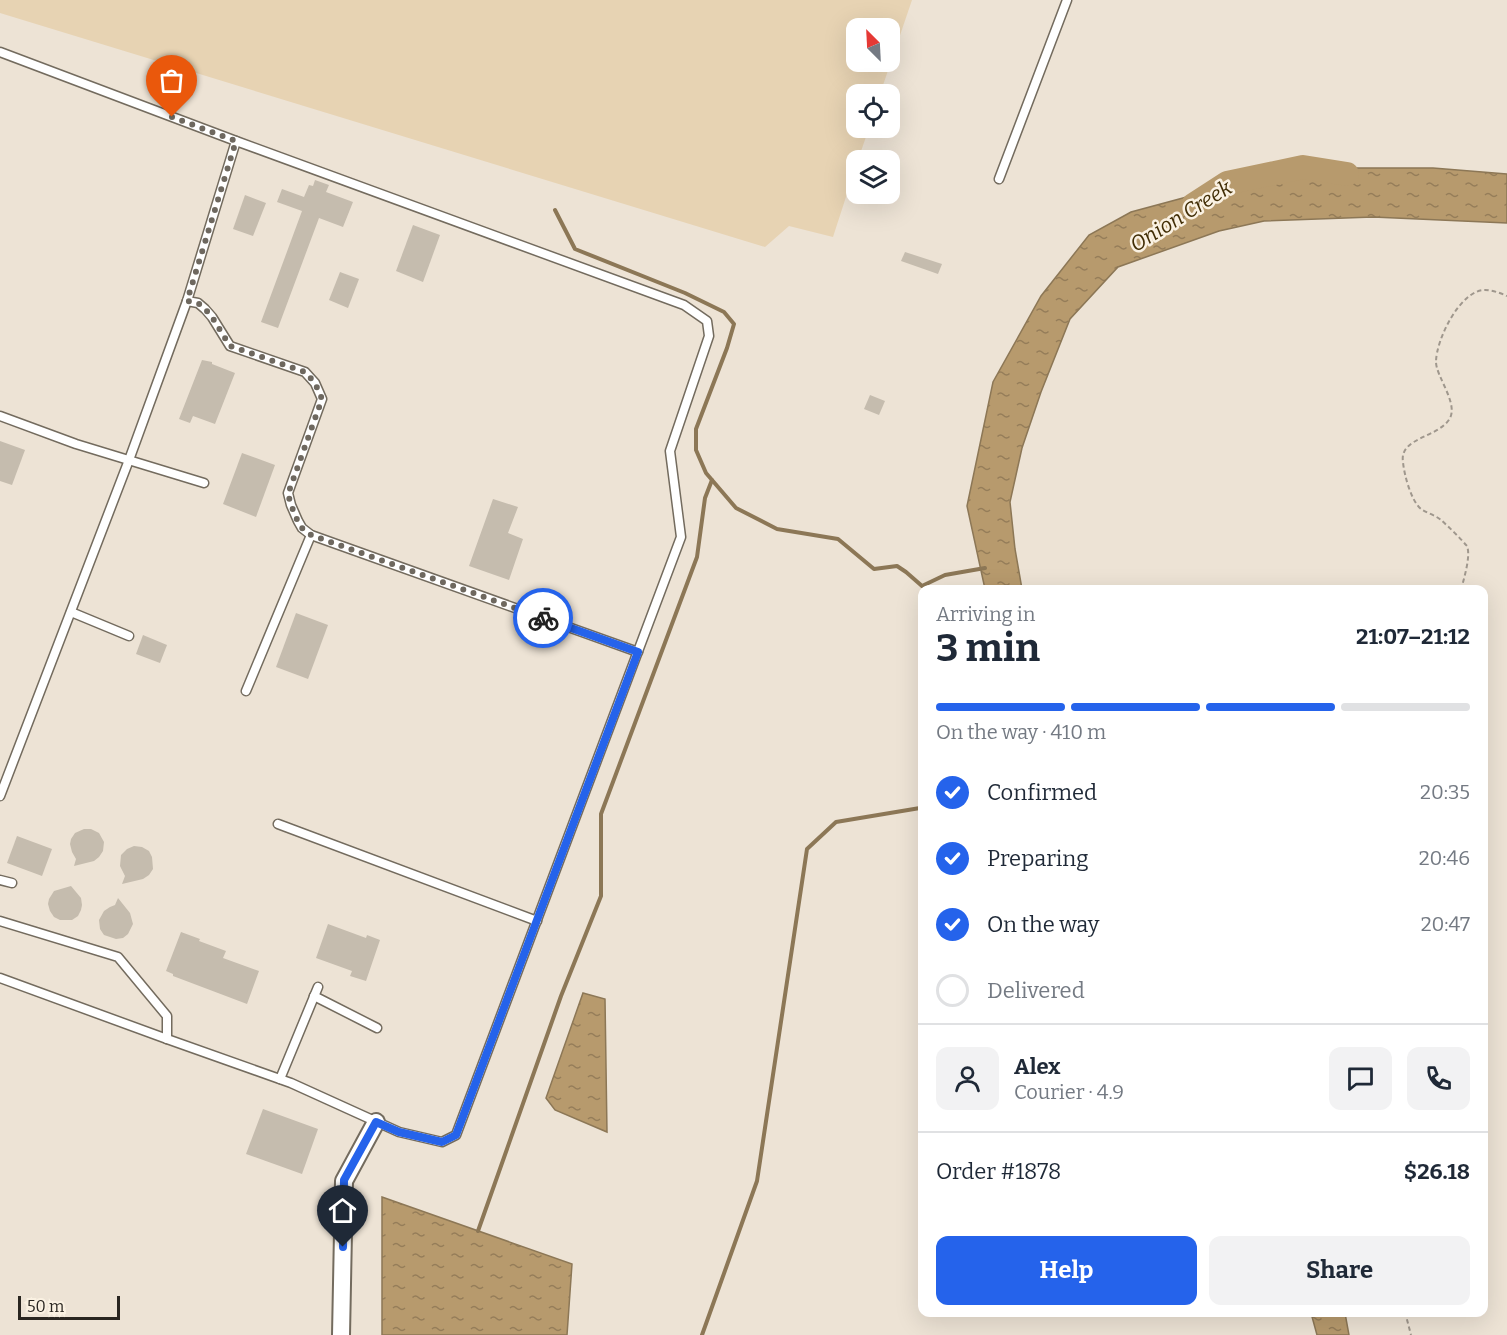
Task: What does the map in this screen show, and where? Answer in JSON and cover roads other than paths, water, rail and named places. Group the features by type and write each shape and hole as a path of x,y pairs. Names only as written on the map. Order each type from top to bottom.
{"street":[{"path":"341,1335 344,1180 376,1122"}],"lane":[{"path":"999,179 1067,0"},
{"path":"0,52 684,305 707,321 709,336 670,451 681,537 456,1135 442,1142 399,1132 280,1079 0,978"},
{"path":"0,796 129,460 187,301 236,141"},
{"path":"187,301 198,303 205,309 230,346 305,372 315,383 322,399 288,494 302,528 311,535 638,652"},
{"path":"0,416 76,444 204,483"},
{"path":"246,691 311,535"},
{"path":"70,612 129,636"},
{"path":"278,824 537,921"},
{"path":"0,880 12,883"},
{"path":"0,921 118,957 167,1016 167,1039"},
{"path":"280,1079 316,991 377,1028"}],"water":[{"path":"1323,168 1433,168 1507,174 1507,223 1373,217 1264,221 1219,231 1118,267 1070,319 1022,448 1010,502 1021,585 984,585 967,506 993,382 1041,296 1089,235 1131,212 1220,188"},
{"path":"583,993 605,999 607,1132 555,1110 546,1098"},
{"path":"382,1197 572,1264 567,1335 382,1335"},
{"path":"1312,1317 1346,1317 1349,1335 1317,1335"}],"waterway":[{"name":"Onion Creek","path":"1193,205 1227,183 1303,167 1347,174"},
{"path":"555,210 575,249 685,293 724,312 734,324 696,429 696,450 706,473 736,508 777,529 838,539 874,569 897,566 921,585"},
{"path":"478,1231 561,996 601,896 601,814 697,557 705,498 712,480"},
{"path":"924,585 945,575 985,568"},
{"path":"702,1335 757,1181 807,849 836,822 918,808"}]}
